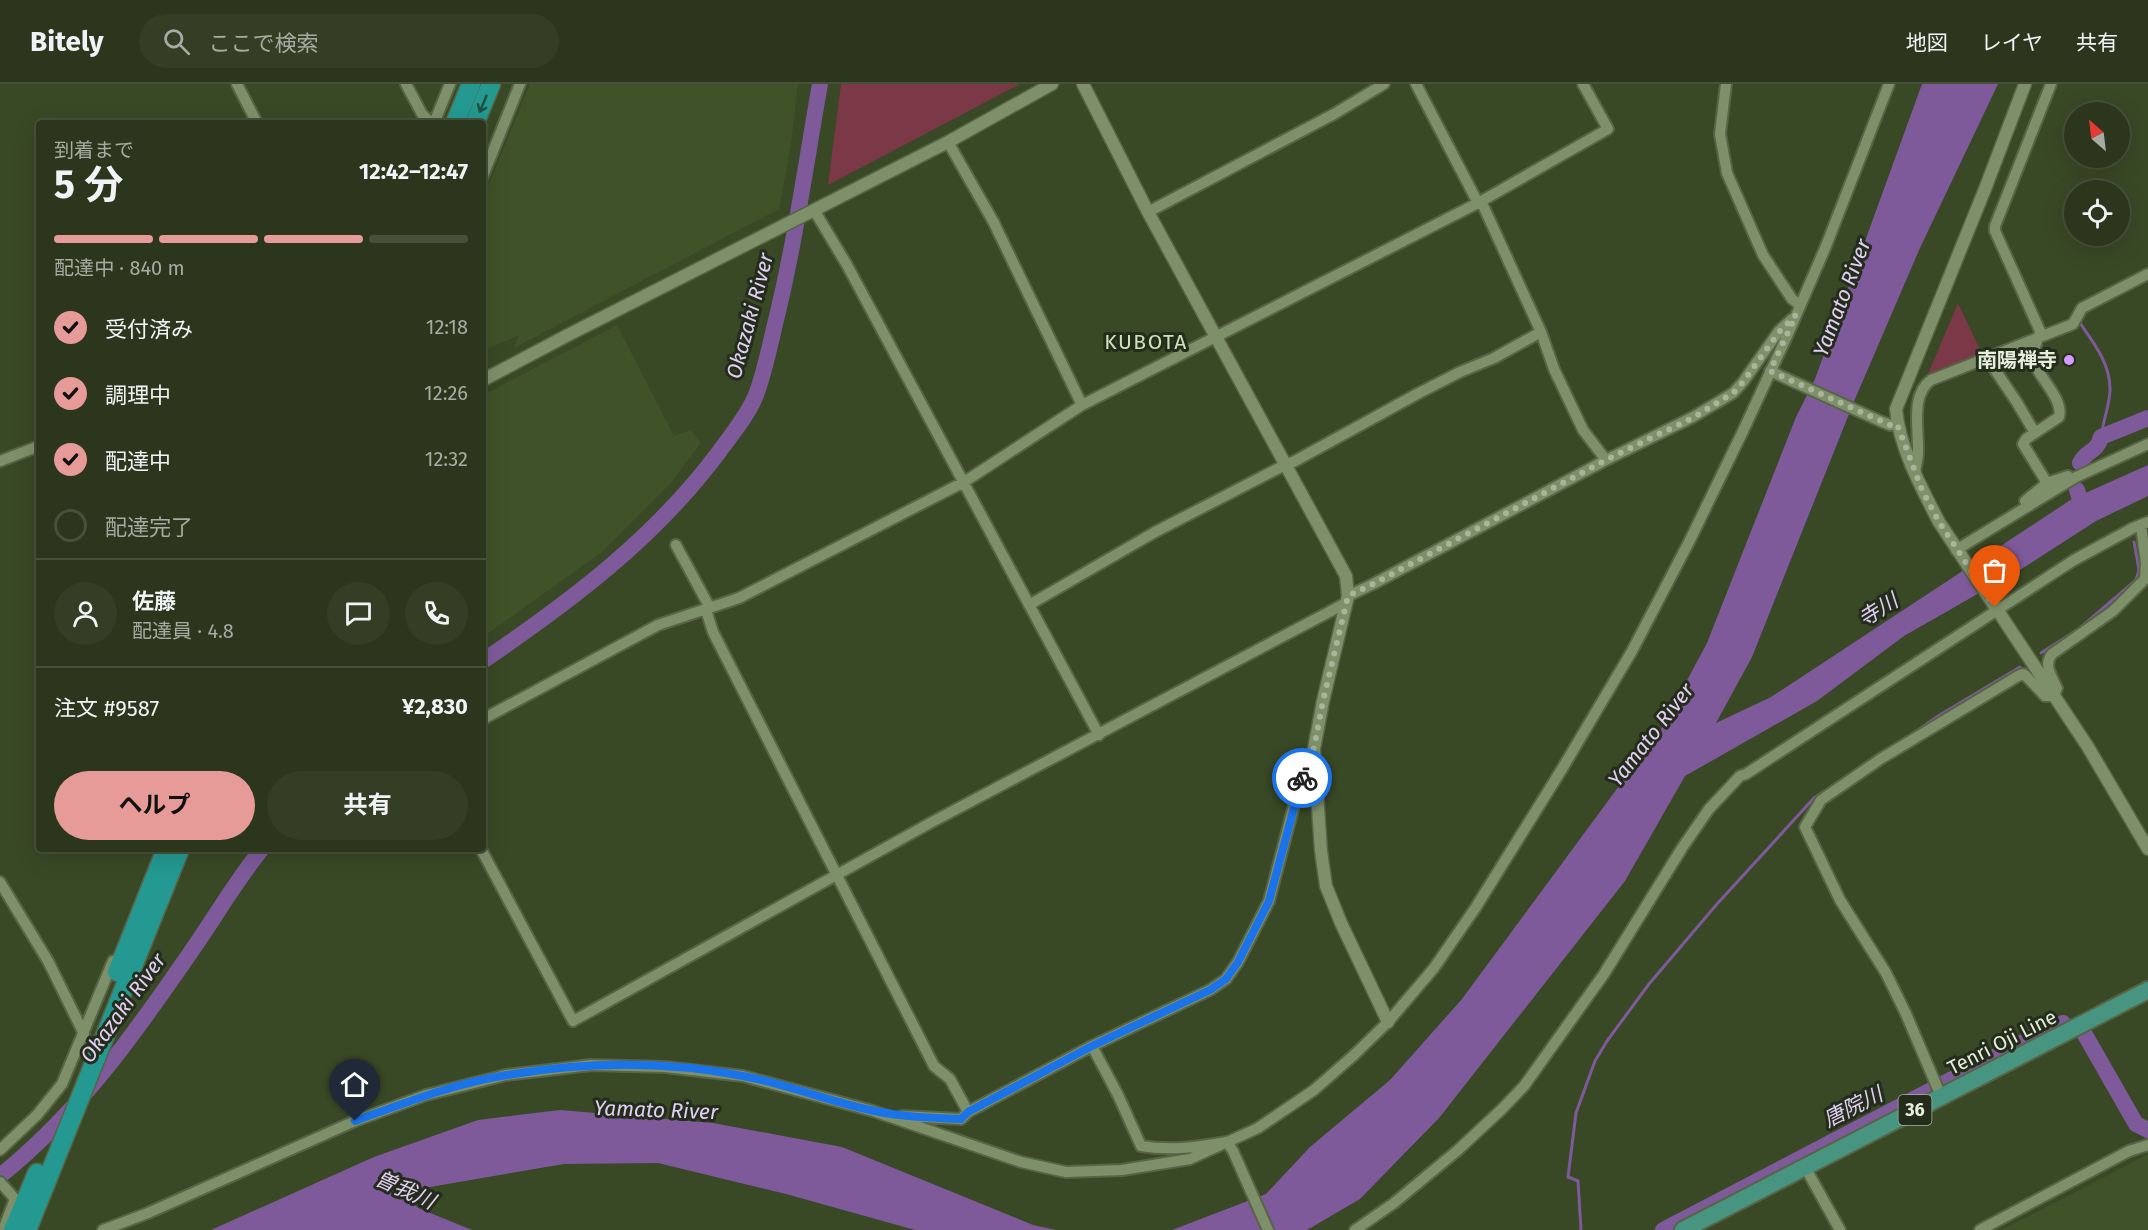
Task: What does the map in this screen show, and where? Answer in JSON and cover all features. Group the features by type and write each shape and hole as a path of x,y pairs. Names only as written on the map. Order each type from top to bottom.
{"highway":[{"path":"456,120 471,84"},
{"path":"476,120 491,84"},
{"path":"13,1230 165,852"},
{"path":"27,1230 179,852"}],"main road":[{"name":"Tenri Oji Line","path":"1683,1230 2148,990"}],"street":[{"path":"237,84 255,120"},
{"path":"406,84 423,114 430,120"},
{"path":"434,120 450,84"},
{"path":"486,169 520,84"},
{"path":"486,378 568,334 948,142 1053,84"},
{"path":"1083,84 1148,212 1343,568 1348,584 1347,599 1314,748 1321,851 1326,886 1341,924 1388,1022"},
{"path":"1148,212 1334,114 1384,84"},
{"path":"1416,84 1480,202 1541,332 1554,369 1583,430 1606,460"},
{"path":"486,717 658,625 739,598 964,483 1082,405 1480,202 1608,129 1583,84"},
{"path":"1726,84 1720,134 1727,173 1763,255 1798,310"},
{"path":"103,1230 148,1214 355,1121 426,1095 506,1075 591,1065 665,1067 743,1076 873,1111 1021,1162 1066,1172 1122,1170 1190,1159 1230,1146 1314,1090 1388,1022 1434,968 1476,907 1632,651 1690,540 1773,373 1862,158 1889,84"},
{"path":"2025,84 1896,409 1897,424 1915,471 1939,522 2088,747 2148,849"},
{"path":"2048,483 2024,444 2026,439 2059,417 2059,406 2034,361 2033,352 2040,331 1995,231 1995,226 2051,84"},
{"path":"948,142 993,221 1082,405"},
{"path":"814,210 847,265 1099,735"},
{"path":"1915,471 1918,453 1916,415 1924,385 1931,380 2073,324 2082,308 2148,274"},
{"path":"483,852 573,1021 932,822 1099,735 1375,583 1606,460 1694,417 1733,393 1798,310"},
{"path":"1029,605 1155,532 1295,461 1417,394 1494,358 1541,332"},
{"path":"1987,358 2035,433"},
{"path":"1773,373 1890,425 1897,424"},
{"path":"1957,551 2080,475 2148,444"},
{"path":"0,461 36,447"},
{"path":"2016,513 2019,506 2048,483 2075,473 2080,475"},
{"path":"1355,1230 1394,1203 1458,1150 1524,1086 1604,974 1682,848 1709,809 1740,776 2074,560 2145,524 2145,579 2113,611 2048,659 2047,665 2057,688 2054,696"},
{"path":"676,545 708,609 713,632 836,876 934,1066 950,1079 968,1112"},
{"path":"1941,1096 1886,973 1840,900 1805,827 1821,800 1882,758 2018,676 2023,674 2026,676 2045,696 2054,696"},
{"path":"873,1111 909,1117 961,1119 968,1112 1092,1046 1210,990 1226,979 1238,962 1269,901 1306,759 1314,748"},
{"path":"0,1150 20,1133 62,1084 156,852"},
{"path":"0,882 48,961 84,1034"},
{"path":"1092,1046 1141,1146 1164,1150 1230,1146"},
{"path":"1980,1230 2129,1151 2148,1145"},
{"path":"1230,1146 1268,1230"},
{"path":"1805,1167 1840,1230"},
{"path":"0,1182 15,1199 3,1230"}],"shaded area":[{"path":"530,84 798,84 791,145 779,209 514,348 519,335 486,350 486,191"},
{"path":"841,84 1020,84 828,185"},
{"path":"1958,303 1982,354 1928,374"},
{"path":"617,325 674,436 691,430 701,443 670,484 602,552 486,635 486,393"},
{"path":"2148,1154 2148,1230 2001,1230 2089,1185"}],"water":[{"path":"1922,84 1998,84 1920,248 1855,399 1752,657 1716,723 1771,697 2072,499 2148,465 2148,496 2096,521 2023,568 1904,636 1817,701 1685,776 1625,881 1439,1118 1360,1199 1307,1230 1172,1230 1266,1194 1310,1147 1390,1080 1462,999 1661,729 1707,643 1796,417 1815,379"},
{"name":"曽我川","path":"560,1110 713,1123 842,1147 1033,1225 1056,1230 915,1230 786,1194 658,1163 564,1164 430,1187 410,1199 418,1208 472,1230 211,1230 374,1157 478,1120"}],"waterway":[{"name":"Okazaki River","path":"486,659 580,591 639,540 694,483 749,410 762,377 783,291 820,84"},
{"path":"2083,317 2080,323 2101,355 2110,381 2101,437"},
{"path":"2080,463 2097,446 2101,437 2148,418"},
{"path":"2077,490 2084,511"},
{"path":"2041,653 2080,628 2136,580 2139,570 2134,542"},
{"path":"1911,735 1938,716 2020,667"},
{"path":"1581,1230 1578,1181 1568,1177 1576,1113 1595,1061 1649,984 1717,904 1814,798 1838,782"},
{"name":"Okazaki River","path":"0,1176 57,1124 107,1067 153,1006 236,883 260,852"},
{"name":"唐院川","path":"1663,1230 2063,1023"},
{"name":"唐院川","path":"2084,1033 2136,1124 2148,1130"}],"way so far":[{"path":"1302,778 1306,759 1314,748 1348,596 1606,460 1694,417 1733,393 1779,332 1796,315 1770,371 1890,425 1897,424 1922,490 1939,522 1995,607"}],"place":[{"name":"南陽禅寺","path":"2069,360"}],"district":[{"name":"KUBOTA","path":"1146,342"}],"route":[{"path":"355,1121 426,1095 506,1075 591,1065 665,1067 743,1076 873,1111 909,1117 961,1119 968,1112 1071,1057 1210,990 1226,979 1238,962 1269,901 1302,778"}],"water label":[{"name":"Yamato River","path":"1842,298"},
{"name":"寺川","path":"1878,610"},
{"name":"Yamato River","path":"1651,735"},
{"name":"Yamato River","path":"656,1110"}]}
